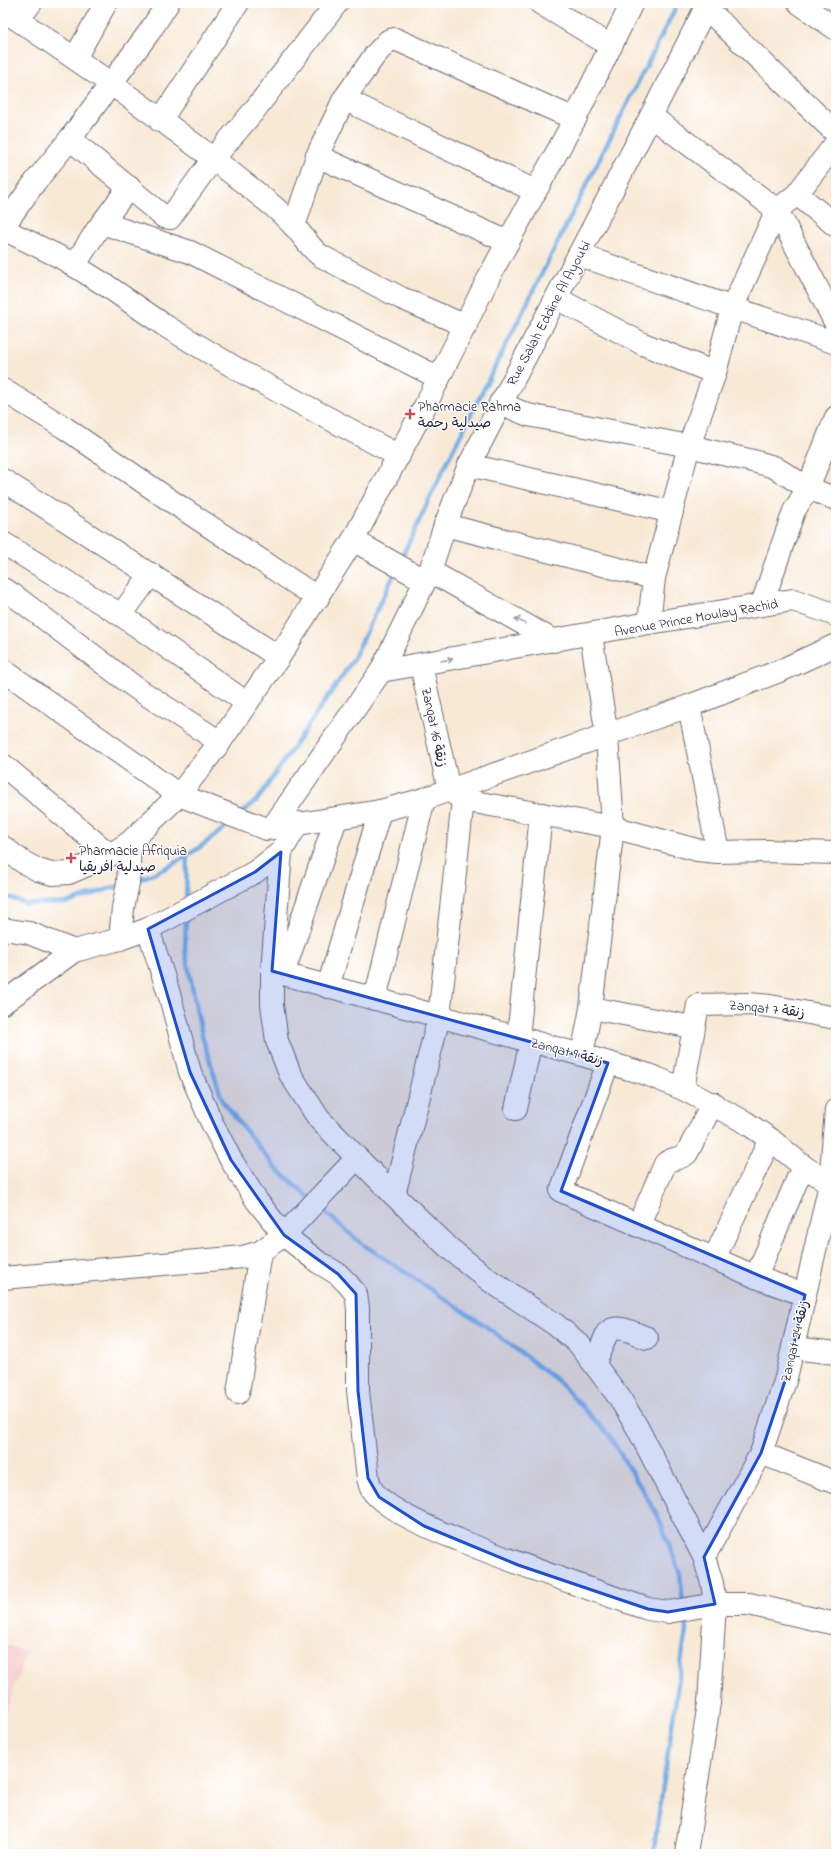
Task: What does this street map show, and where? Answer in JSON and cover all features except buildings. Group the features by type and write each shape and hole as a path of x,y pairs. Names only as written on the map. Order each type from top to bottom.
{"street":[{"path":"75,58 106,3"},
{"path":"168,3 150,31 70,139 35,182 3,228 74,266 167,326 244,373 399,456"},
{"path":"160,120 238,3"},
{"path":"70,139 168,219 213,159 253,112 337,3"},
{"path":"540,3 611,46"},
{"path":"3,847 23,862 38,870 52,874 70,872 110,855 130,842 179,795 220,742 318,598 353,540 399,456 466,326 491,273 575,119 632,3"},
{"path":"799,3 836,29"},
{"path":"707,6 836,133"},
{"name":"Rue Salah Eddine Al Ayoubi","path":"269,829 381,672 428,576 445,525 469,465 707,6"},
{"path":"17,11 75,58 213,159 274,207 294,226 312,250 402,298 466,326"},
{"path":"294,226 318,156 344,99 375,55 390,40 395,39 575,119"},
{"path":"344,99 535,191"},
{"path":"651,116 777,210 836,324"},
{"path":"649,623 654,578 689,446 715,373 732,308 777,210 797,194 836,143"},
{"path":"318,156 508,242"},
{"path":"74,266 102,223 129,186"},
{"path":"797,194 836,226"},
{"path":"102,223 190,252 439,378"},
{"path":"579,255 836,343"},
{"path":"556,298 643,344 715,373"},
{"path":"3,390 65,428 171,501 318,598"},
{"path":"500,403 528,416 689,446 774,467 808,488 836,499"},
{"path":"762,604 794,511 808,488 836,417"},
{"path":"469,465 672,512"},
{"path":"3,480 279,657"},
{"path":"445,525 654,578"},
{"path":"353,540 405,570 428,576 554,641"},
{"path":"3,543 120,615 247,703"},
{"path":"120,615 151,574"},
{"path":"3,589 12,594 136,688 220,742"},
{"name":"Avenue Prince Moulay Rachid","path":"381,672 592,635 649,623 793,600 836,615"},
{"path":"582,1055 591,1008 614,827 607,736 592,635"},
{"path":"3,670 179,795 269,829 298,823 380,811 424,799 456,795 782,670 836,645"},
{"name":"Zanqat 16 زنقة","path":"394,1195 439,1017 456,795 421,665"},
{"path":"689,706 718,852"},
{"path":"3,765 110,855"},
{"path":"456,795 541,814 614,827 697,850 718,852 765,851 836,853"},
{"path":"375,999 424,799"},
{"path":"328,987 380,811"},
{"path":"516,1109 524,1040 541,814"},
{"path":"278,973 336,818"},
{"path":"3,1003 74,951 121,929 148,929 255,872 281,852 298,823"},
{"path":"121,929 128,882 130,842"},
{"path":"281,852 278,973 272,1006 277,1041 290,1074 319,1119 449,1248 489,1280 556,1325 580,1344 619,1397 637,1427 704,1557 712,1583 707,1606 709,1703 686,1854"},
{"path":"3,929 29,933 74,951"},
{"path":"148,929 170,997 190,1072 211,1121 231,1160 257,1201 291,1228 318,1262 338,1274 356,1294 358,1308 358,1391 360,1413 368,1478 372,1489 379,1497 403,1514 424,1526 518,1565 648,1609 674,1612 707,1606 749,1604 836,1624"},
{"name":"Zanqat 9 زنقة","path":"278,973 582,1055 649,1075 713,1103 770,1139 802,1166 833,1186"},
{"name":"Zanqat 7 زنقة","path":"693,1027 698,1004 763,1005 799,1010 836,1018"},
{"path":"591,1008 693,1027 683,1089"},
{"path":"608,1063 561,1191 756,1277 805,1295"},
{"path":"638,1226 665,1164 670,1160 680,1158 687,1153 713,1103"},
{"name":"Zanqat 24 زنقة","path":"704,1557 761,1453 776,1414 833,1186 836,1110"},
{"path":"714,1259 770,1139"},
{"path":"3,1278 243,1257 260,1252 291,1228 357,1158"},
{"path":"756,1277 802,1166"},
{"path":"238,1393 260,1252"},
{"path":"595,1364 607,1333 611,1329 621,1329 647,1338"},
{"path":"793,1348 836,1353"},
{"path":"761,1453 836,1483"}],"highlighted area":[{"path":"281,852 272,971 608,1063 561,1191 805,1295 786,1378 761,1453 704,1557 715,1604 668,1612 648,1609 518,1565 424,1526 379,1497 368,1478 358,1391 356,1294 338,1274 284,1235 231,1160 190,1072 148,929 255,872"}],"shaded area":[{"path":"3,1644 27,1652 3,1719"}],"waterway":[{"path":"401,559 445,466 678,3"},
{"path":"243,812 258,799 353,660 396,570"},
{"path":"134,881 160,871 185,857 231,822"},
{"path":"186,902 187,854"},
{"path":"3,895 26,904 66,903 121,885"},
{"path":"186,916 185,951 202,1036 223,1102 275,1167 311,1199"},
{"path":"319,1207 361,1243 483,1324 558,1381 609,1435 658,1516 680,1574 683,1603"},
{"path":"653,1854 686,1630 685,1614"}],"place":[{"name":"Pharmacie Rahma صيدلية رحمة","path":"410,414"},
{"name":"Pharmacie Afriquia صيدلية افريقيا","path":"71,858"}]}
